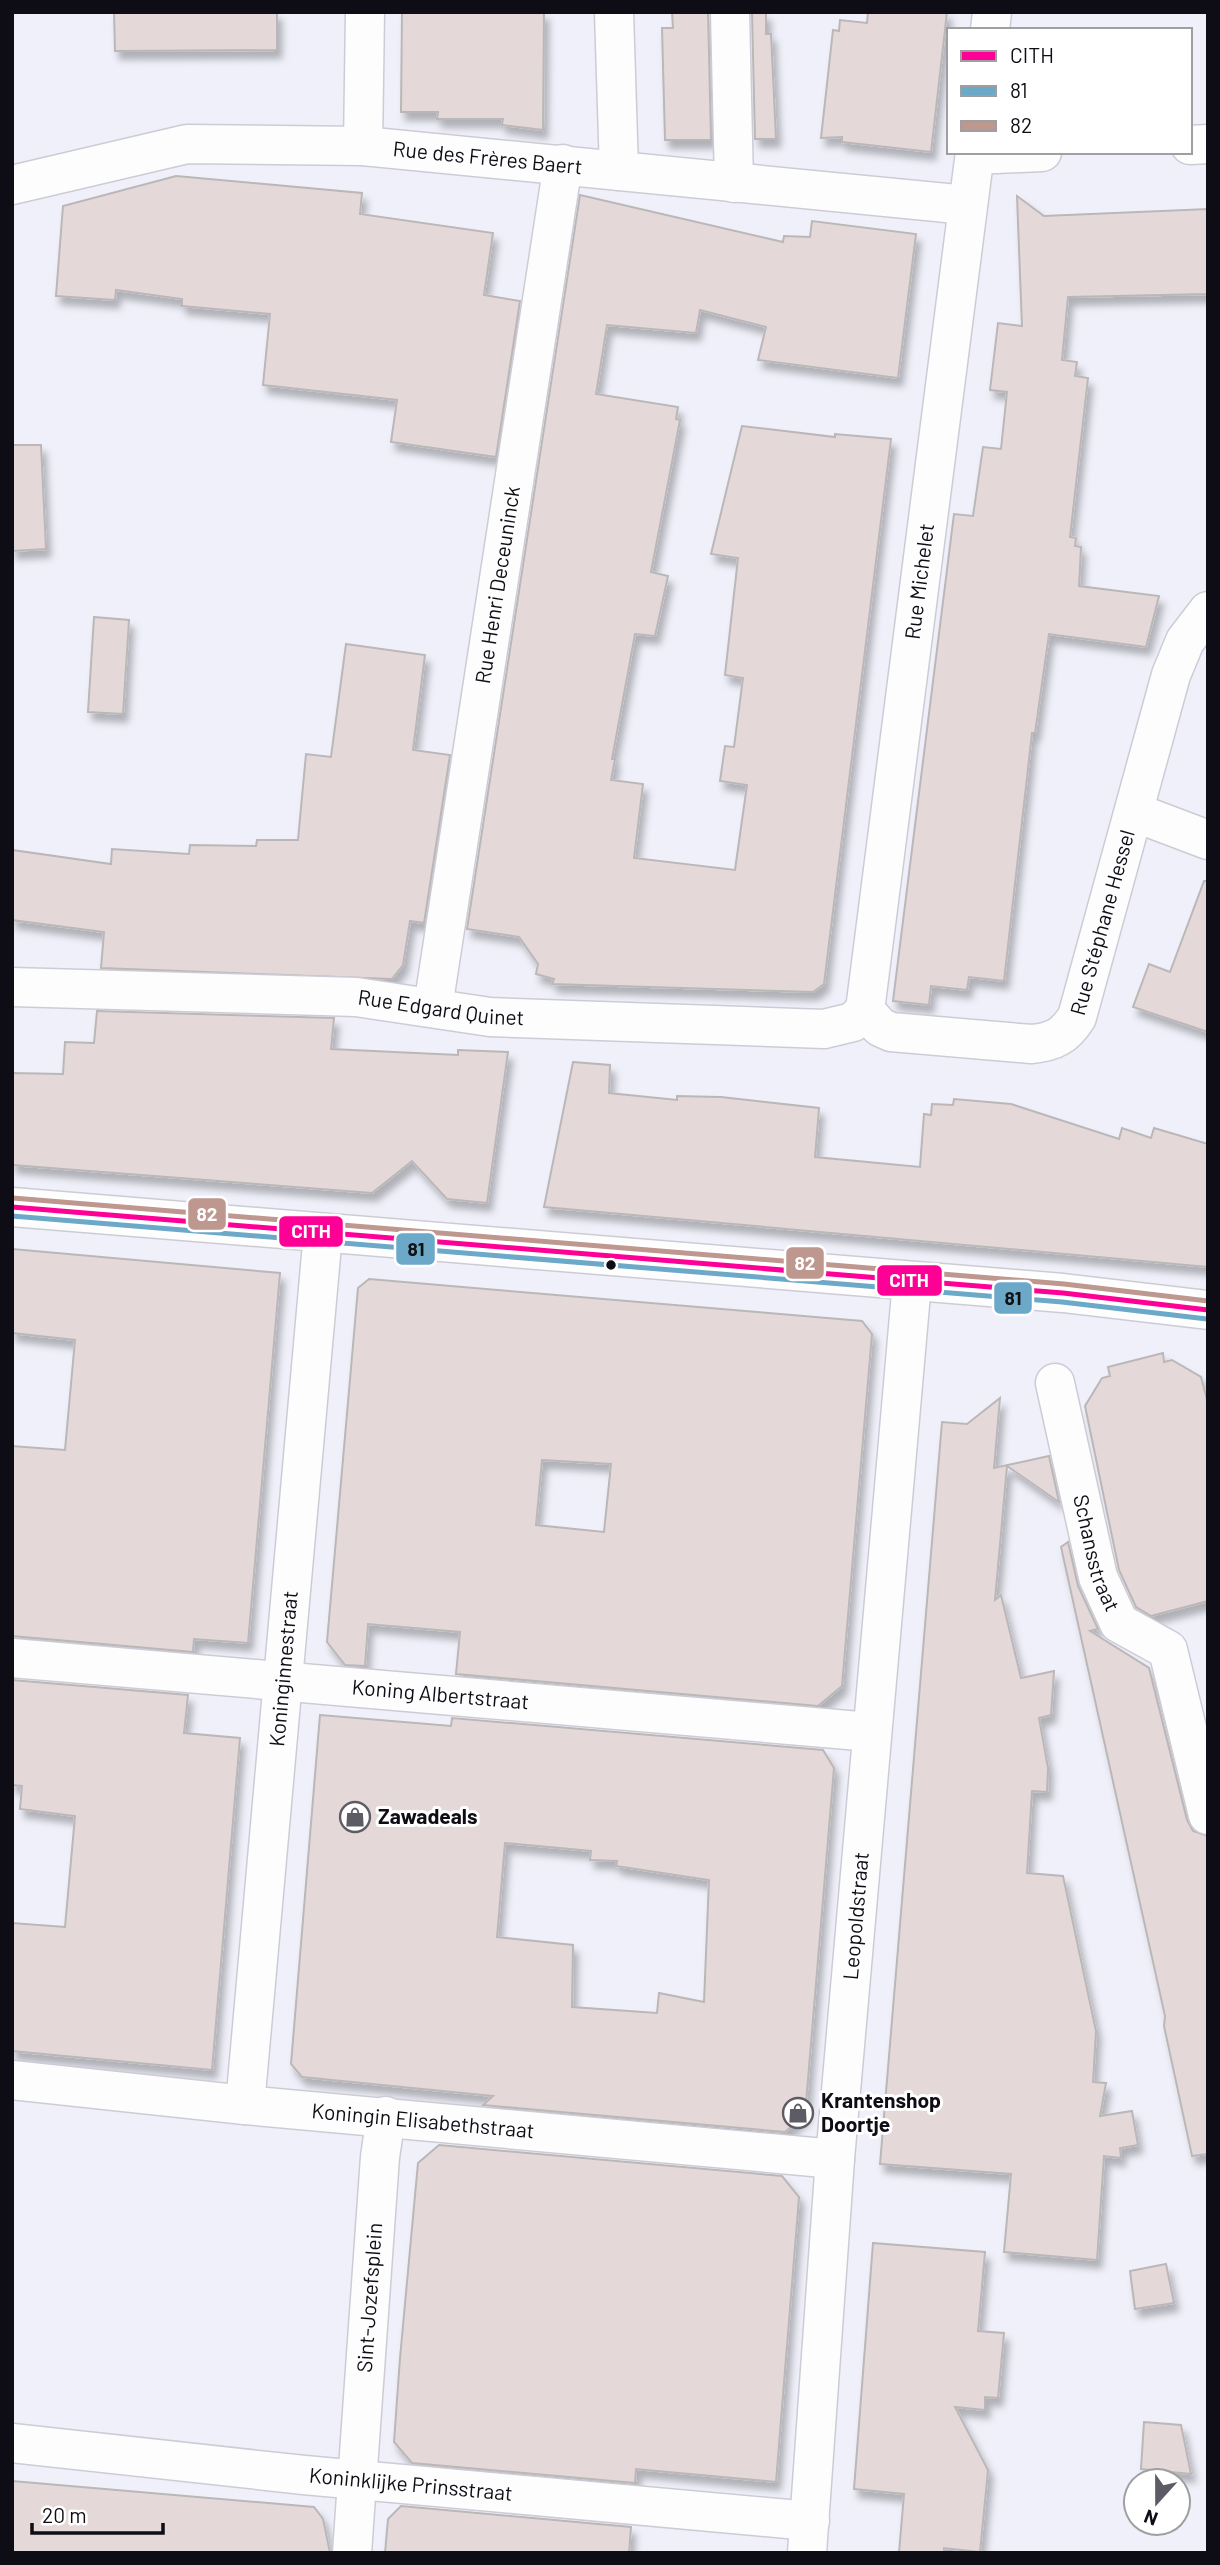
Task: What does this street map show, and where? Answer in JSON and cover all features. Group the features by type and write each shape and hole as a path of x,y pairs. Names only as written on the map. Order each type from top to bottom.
{"street":[{"path":"363,146 365,12"},
{"path":"614,12 619,171"},
{"path":"730,12 734,183"},
{"name":"Rue des Frères Baert","path":"12,184 187,144 363,146 967,205"},
{"name":"Rue Michelet","path":"865,1010 975,154"},
{"name":"Rue Henri Deceuninck","path":"433,1007 563,164"},
{"name":"Rue Stéphane Hessel","path":"865,1010 880,1027 911,1036 1031,1044 1061,1037 1077,1017 1171,675 1185,641 1208,611"},
{"path":"1134,812 1208,840"},
{"name":"Rue Edgard Quinet","path":"12,987 356,997 491,1017 824,1029 853,1022 865,1010"},
{"path":"12,1206 1063,1293 1208,1310"},
{"name":"Koninginnestraat","path":"245,2105 323,1233"},
{"name":"Leopoldstraat","path":"809,2537 835,2159 912,1282"},
{"name":"Schansstraat","path":"1055,1383 1098,1577 1119,1623 1168,1650 1208,1815"},
{"name":"Koning Albertstraat","path":"12,1658 283,1679 871,1732"},
{"name":"Koningin Elisabethstraat","path":"12,2080 245,2105 835,2159"},
{"name":"Sint-Jozefsplein","path":"352,2553 380,2157 386,2116"},
{"name":"Koninklijke Prinsstraat","path":"12,2443 358,2479 809,2537"}],"building":[{"path":"114,12 277,12 277,50 115,51"},
{"path":"402,12 544,12 543,130 502,125 503,119 437,119 438,112 401,112"},
{"path":"672,12 708,12 711,140 665,140 662,28 673,28"},
{"path":"752,12 766,13 766,34 771,34 776,139 755,139"},
{"path":"868,12 947,12 931,152 842,142 842,137 821,138 833,30 839,31 840,20 867,23"},
{"path":"176,176 362,193 360,214 493,233 484,295 520,301 496,457 391,442 397,400 263,385 270,314 182,306 182,299 116,290 115,300 56,296 63,206"},
{"path":"580,195 783,242 784,236 810,237 812,221 916,234 898,378 758,360 766,327 700,310 696,333 607,325 596,394 678,407 676,419 680,420 651,572 668,576 655,636 635,634 612,759 615,759 611,780 643,784 634,858 735,870 747,785 720,781 725,746 734,747 743,678 725,675 738,558 711,554 742,426 835,437 835,434 891,439 824,984 813,992 552,984 554,979 536,974 538,964 519,937 467,929"},
{"path":"1017,196 1044,216 1208,209 1208,294 1068,297 1062,360 1077,362 1075,376 1088,378 1070,537 1076,538 1075,546 1081,547 1079,586 1159,596 1146,647 1049,634 1035,733 1032,733 1004,981 969,977 967,990 931,986 929,1005 893,1001 954,514 973,516 983,447 1001,449 1007,392 990,390 998,323 1022,326"},
{"path":"12,445 41,445 46,549 12,551"},
{"path":"94,617 129,620 123,714 88,712"},
{"path":"346,644 425,655 413,750 450,755 424,923 410,921 403,965 392,979 101,968 104,932 12,920 12,850 111,864 112,849 189,854 190,845 256,846 257,840 298,840 306,754 331,757"},
{"path":"1204,881 1208,881 1208,1032 1133,1007 1149,964 1170,972"},
{"path":"97,1011 334,1018 331,1049 458,1055 458,1050 508,1052 487,1203 447,1199 412,1161 372,1193 12,1165 12,1073 63,1074 65,1042 94,1043"},
{"path":"573,1062 610,1065 609,1093 677,1100 677,1096 721,1097 819,1108 815,1157 920,1167 924,1114 931,1115 932,1104 953,1105 954,1099 1011,1104 1119,1139 1122,1128 1151,1138 1154,1128 1208,1144 1208,1267 544,1207"},
{"path":"12,1249 280,1273 248,1643 194,1639 193,1652 12,1636 12,1446 65,1450 75,1340 12,1333"},
{"path":"369,1279 862,1321 872,1334 842,1686 818,1706 456,1674 460,1632 368,1624 365,1666 345,1665 327,1642 358,1288","holes":["542,1460 611,1464 604,1532 536,1525"]},
{"path":"1163,1353 1164,1362 1172,1360 1201,1377 1208,1404 1208,1601 1151,1616 1136,1607 1119,1570 1085,1406 1102,1378 1110,1376 1108,1367"},
{"path":"1000,1398 994,1468 1049,1456 1059,1502 1007,1466 995,1600 1001,1595 1021,1678 1054,1671 1051,1715 1039,1718 1048,1768 1047,1792 1032,1791 1027,1873 1063,1876 1096,2031 1093,2082 1106,2083 1100,2116 1132,2111 1138,2145 1120,2148 1121,2158 1104,2156 1097,2260 1004,2252 1011,2174 880,2164 942,1422 967,1424"},
{"path":"1068,1542 1078,1586 1098,1629 1090,1631 1149,1668 1187,1820 1193,1831 1208,1836 1208,2154 1192,2156 1164,2026 1165,2016 1061,1547"},
{"path":"12,1680 188,1695 184,1733 240,1738 212,2070 12,2051 12,1923 65,1927 75,1816 20,1809 22,1786 12,1785"},
{"path":"320,1715 451,1726 452,1718 823,1750 834,1768 805,2115 785,2132 483,2105 493,2096 302,2077 291,2064","holes":["505,1843 591,1851 590,1860 617,1861 616,1866 709,1880 704,2002 659,1993 657,2013 572,2007 573,1945 497,1937"]},
{"path":"439,2145 782,2176 799,2197 776,2482 636,2469 635,2483 412,2463 394,2442 400,2358 418,2163"},
{"path":"873,2243 985,2252 978,2331 1004,2333 998,2398 985,2397 985,2410 955,2407 988,2470 980,2552 944,2548 944,2553 899,2553 904,2494 854,2489"},
{"path":"1166,2264 1174,2303 1135,2309 1130,2271"},
{"path":"1144,2422 1181,2425 1190,2467 1141,2467"},
{"path":"12,2481 314,2507 323,2519 330,2553 12,2553"},
{"path":"401,2506 631,2527 629,2553 385,2553 388,2519"}],"transit line":[{"name":"82","path":"13,1198 1064,1284 1208,1301"},
{"name":"CITH","path":"12,1207 1063,1293 1208,1310"},
{"name":"81","path":"12,1216 1062,1302 1207,1319"}],"place":[{"name":"Zawadeals","path":"355,1817"},
{"name":"Krantenshop Doortje","path":"798,2113"}]}
